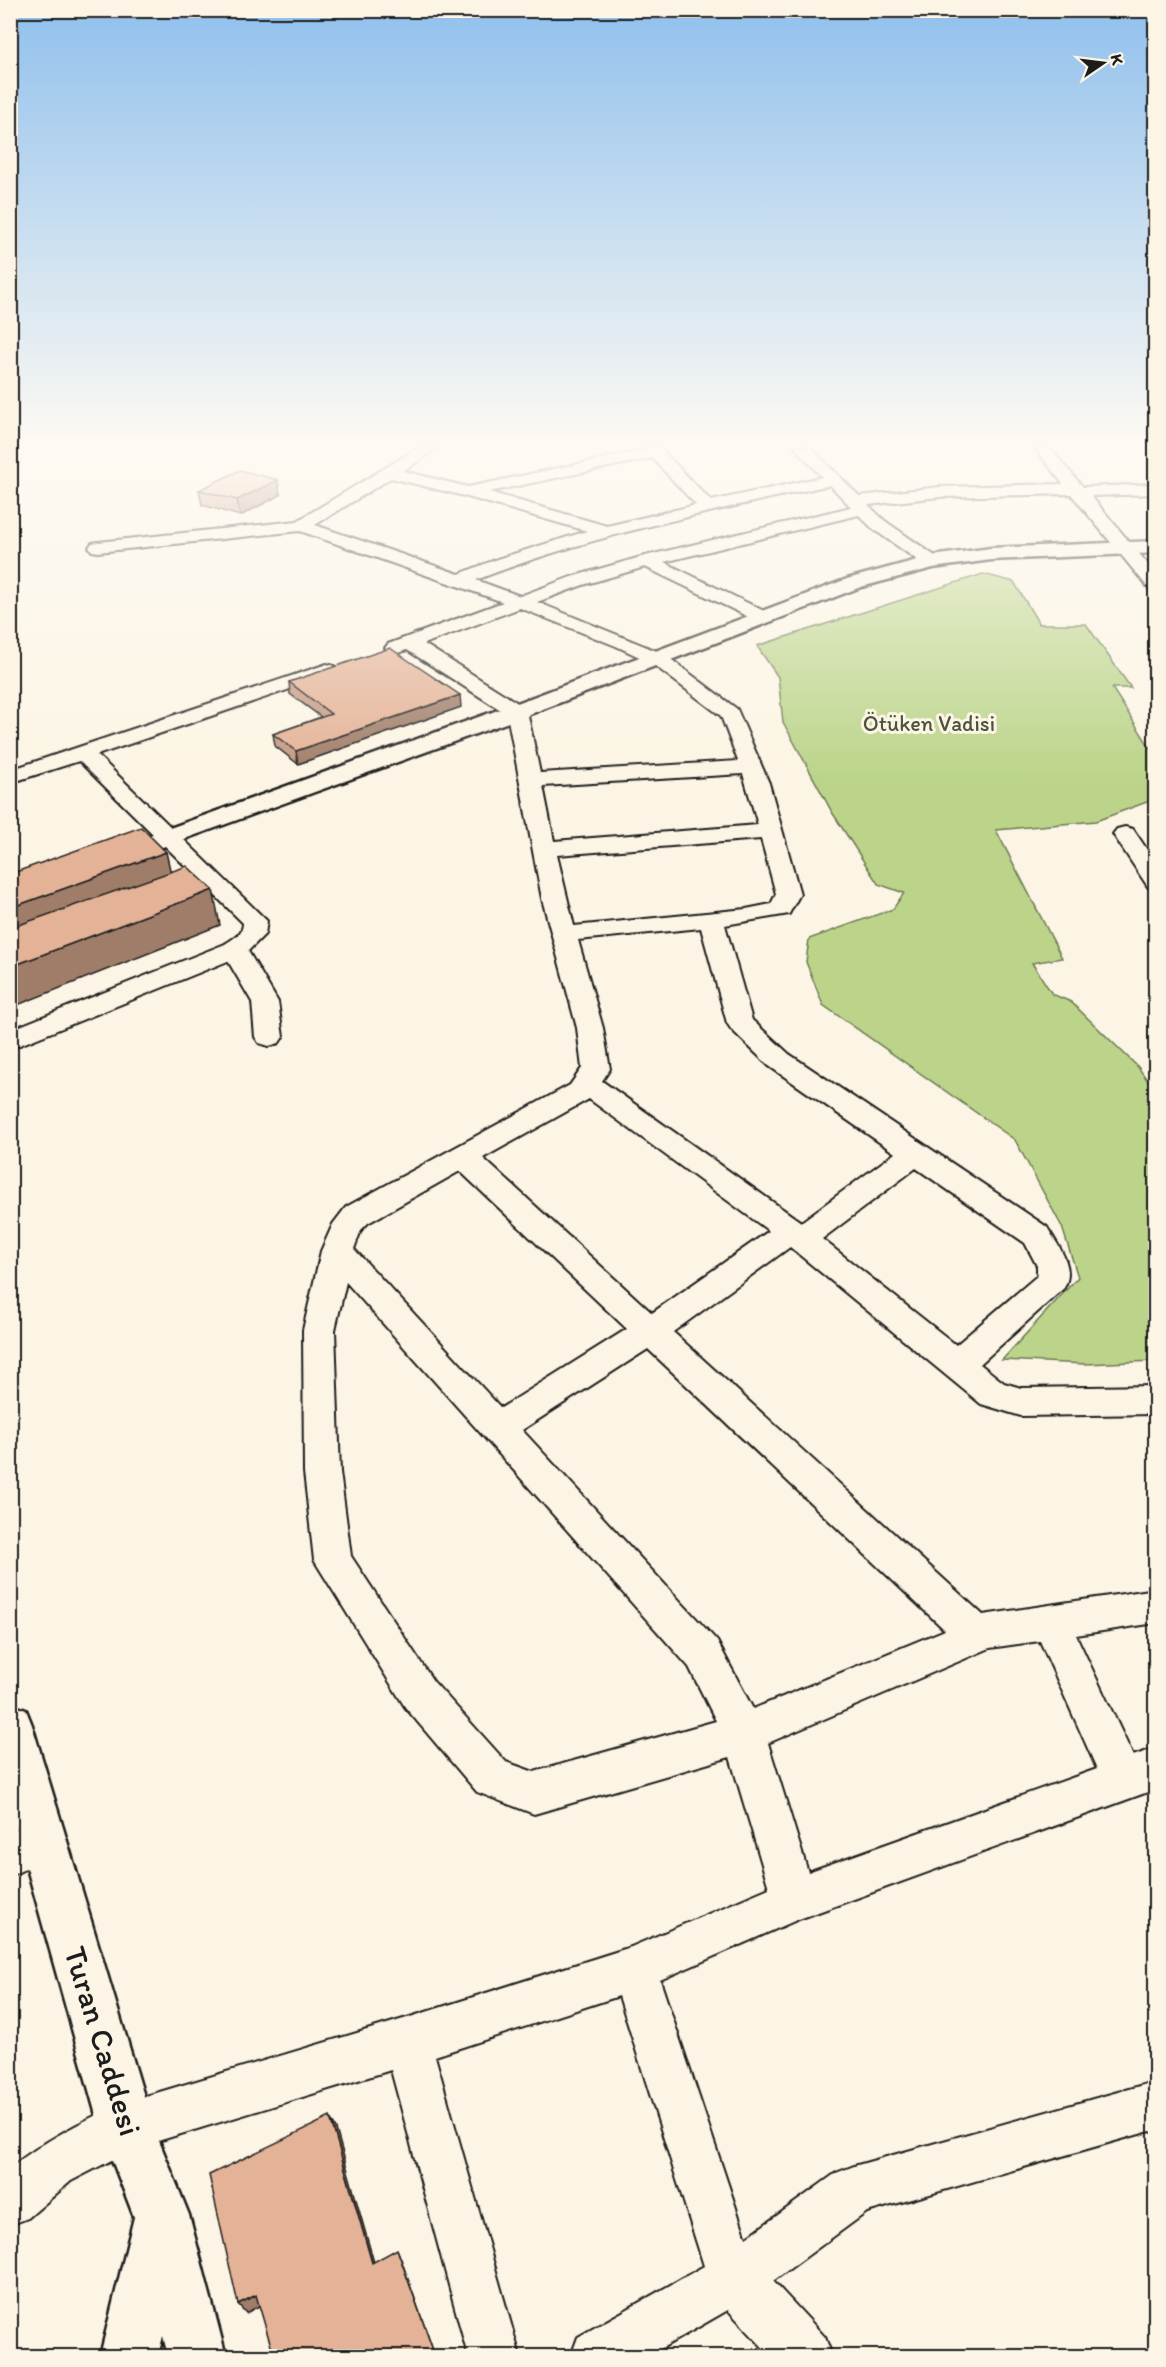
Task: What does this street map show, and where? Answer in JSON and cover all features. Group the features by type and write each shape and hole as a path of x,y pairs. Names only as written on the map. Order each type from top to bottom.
{"street":[{"path":"391,557 521,602 623,642 657,658 730,713 751,766 788,894 780,909 711,919 564,934"},
{"path":"458,581 521,557"},
{"path":"374,655 577,581 660,557"},
{"path":"925,557 932,562"},
{"path":"94,864 517,711 657,658 692,642 854,583 932,562 966,557"},
{"path":"657,658 701,651 876,592 951,571 1002,563 1072,557"},
{"path":"1133,557 1155,586"},
{"path":"647,561 760,617"},
{"path":"409,643 517,711 544,849 590,1028 596,1069 580,1092 357,1215 348,1224 337,1251 319,1330 322,1472 333,1560 419,1694 492,1777 534,1793 744,1733 988,1631 1155,1606"},
{"path":"10,777 342,666"},
{"path":"10,1040 234,949 253,936 256,928 255,921 204,886 168,836 83,753"},
{"path":"530,780 751,766"},
{"path":"544,849 771,831"},
{"path":"1125,834 1151,869"},
{"path":"711,919 740,1023 779,1060 1036,1235 1053,1266 1053,1280 956,1365"},
{"path":"234,949 265,1002 269,1037"},
{"path":"586,1083 795,1235 993,1394 1021,1402 1155,1400"},
{"path":"497,1428 650,1331 915,1153"},
{"path":"462,1157 977,1635"},
{"path":"337,1251 703,1654 744,1733 794,1899"},
{"path":"10,2200 54,2164 126,2126 407,2042 633,1969 794,1899 1139,1774 1050,1621"},
{"name":"Turan Caddesi","path":"10,1725 27,1847 126,2126 161,2216 198,2356"},
{"path":"633,1969 734,2278 807,2356"},
{"path":"407,2042 494,2356"},
{"path":"597,2356 734,2278 854,2191 1150,2107 1155,2109"},
{"path":"129,2356 161,2216"}],"green space":[{"name":"Ötüken Vadisi","path":"983,574 1014,582 1039,624 1086,624 1131,688 1112,688 1155,755 1155,799 1096,821 996,830 1062,958 1032,963 1052,994 1071,1002 1138,1067 1155,1091 1155,1361 1085,1364 1002,1360 1078,1277 1062,1227 1015,1140 823,1005 806,962 809,939 893,909 904,893 878,884 832,812 783,722 778,677 757,646"}],"building":[{"path":"390,648 460,695 296,751 273,734 331,714 289,682"},
{"path":"141,827 166,852 10,908 10,874"},
{"path":"187,866 213,890 10,967 10,928"},
{"path":"330,2117 372,2263 397,2249 435,2356 274,2356 256,2295 238,2304 209,2175"}]}
